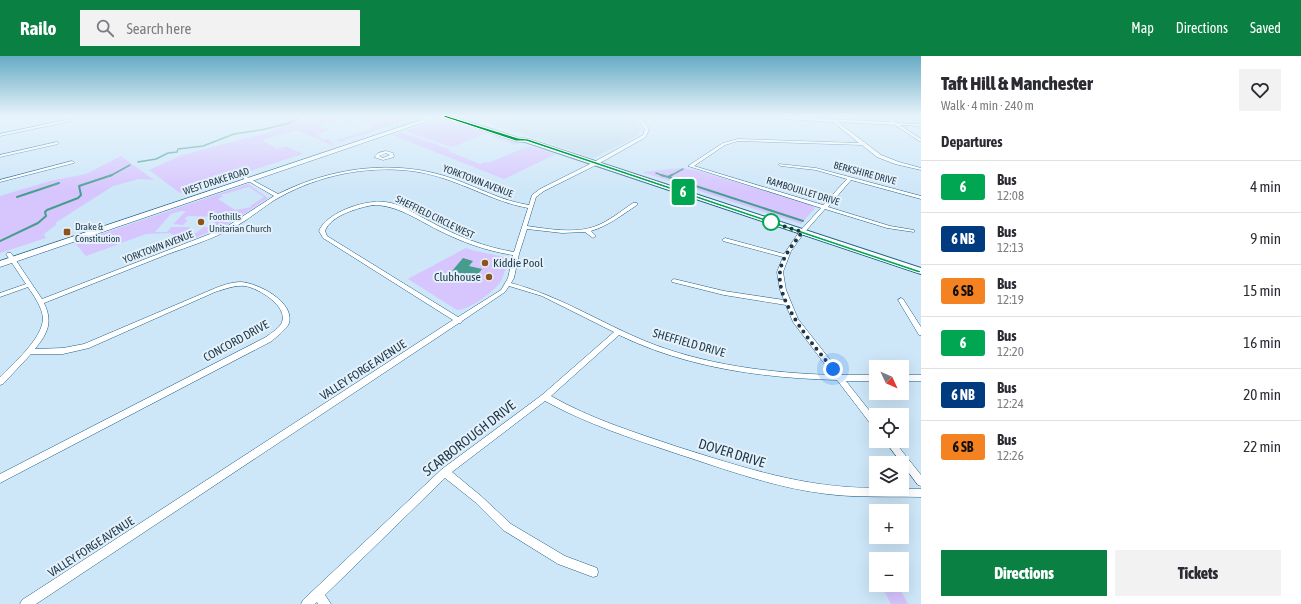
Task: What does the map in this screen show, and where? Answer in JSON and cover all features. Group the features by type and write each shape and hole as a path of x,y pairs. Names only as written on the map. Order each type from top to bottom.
{"main road":[{"name":"WEST DRAKE ROAD","path":"248,178 353,142"},
{"name":"WEST DRAKE ROAD","path":"0,264 11,257 360,142"},
{"path":"531,142 921,271"},
{"name":"WEST DRAKE ROAD","path":"0,257 11,257"}],"street":[{"path":"509,284 516,254 534,196 542,190 635,142"},
{"name":"RAMBOUILLET DRIVE","path":"732,142 724,144 690,166 889,227 912,231"},
{"name":"RAMBOUILLET DRIVE","path":"787,142 862,144"},
{"path":"859,142 886,159 921,169"},
{"path":"0,156 57,143"},
{"path":"383,159 383,169"},
{"path":"0,181 72,162"},
{"name":"BERKSHIRE DRIVE","path":"781,165 808,168 851,178 921,198"},
{"name":"YORKTOWN AVENUE","path":"40,302 225,230 243,220 277,196 323,178 350,172 383,169 433,174 452,180 502,201 530,207"},
{"path":"248,178 277,196"},
{"path":"851,178 802,232 786,256 780,272 783,290 795,320 869,416"},
{"name":"SHEFFIELD CIRCLE WEST","path":"459,321 325,237 322,231 324,225 331,219 367,204 391,204 476,246 497,252 516,254"},
{"path":"525,227 568,231 586,230 598,227 635,204"},
{"path":"586,230 593,236"},
{"path":"725,240 786,256"},
{"path":"0,382 28,352 42,333 45,324 45,311 11,257"},
{"path":"674,281 724,293 787,302"},
{"name":"VALLEY FORGE AVENUE","path":"26,604 459,321 503,291 509,284"},
{"name":"SHEFFIELD DRIVE","path":"509,284 537,291 618,332 672,353 718,365 778,374 840,379 869,378"},
{"path":"0,295 29,285"},
{"name":"CONCORD DRIVE","path":"0,479 269,339 285,324 286,314 280,304 261,288 246,285 232,285 213,291 86,346 63,351 28,352"},
{"path":"900,300 921,333"},
{"name":"SCARBOROUGH DRIVE","path":"307,604 322,600 445,472 545,397 618,332"},
{"path":"909,378 921,378"},
{"name":"DOVER DRIVE","path":"545,397 571,412 596,423 740,471 777,481 827,490 852,492 921,493"},
{"path":"894,448 921,482"},
{"path":"445,472 478,499 507,527 551,554 593,572"}],"shaded area":[{"path":"233,142 265,142 277,149 286,146 303,154 180,193 149,170 182,155"},
{"path":"323,142 331,142 334,144 331,145"},
{"path":"409,142 428,142 451,150 448,151 480,164 485,162 488,163 529,146 556,154 504,179"},
{"path":"436,142 466,142 452,147"},
{"path":"505,142 520,143 515,145"},
{"path":"545,142 626,142 593,158"},
{"path":"121,156 154,180 139,179 113,186 55,223 57,224 44,234 46,238 0,253 0,196 50,181 86,174"},
{"path":"682,168 699,171 811,205 815,208 801,224 642,172"},
{"path":"248,184 268,198 228,224 185,242 170,233 146,234 86,256 75,243","holes":["249,187 264,197 250,206 252,207 235,210 218,199 223,196 220,195","186,211 173,224 183,225 188,220 184,219 188,216 219,217 211,227 204,227 196,233 186,232 190,227 171,227 167,232 155,232 171,214"]},
{"path":"466,248 500,256 508,260 501,281 498,285 481,300 474,304 457,310 408,279"},
{"path":"463,258 473,261 469,266 482,269 476,277 452,271"},
{"path":"885,592 902,592 908,604 891,604"}],"waterway":[{"path":"138,162 156,159 168,153 177,152 178,149 203,146 214,142"},
{"path":"112,175 130,165"},
{"path":"670,176 683,169"},
{"path":"656,173 662,175"},
{"path":"0,241 38,223 46,216 45,212 47,210 78,198 81,195 79,186 112,175"},
{"path":"662,175 668,177"},
{"path":"668,177 803,221"},
{"path":"17,197 59,183"}],"bus line":[{"name":"6","path":"531,142 921,271"}],"place":[{"name":"Foothills Unitarian Church","path":"201,222"},
{"name":"Drake & Constitution","path":"67,232"},
{"name":"Kiddie Pool","path":"485,263"},
{"name":"Clubhouse","path":"489,277"}],"route":[{"path":"771,222 802,232 788,251 782,264 780,272 783,290 795,320 833,369"}]}
